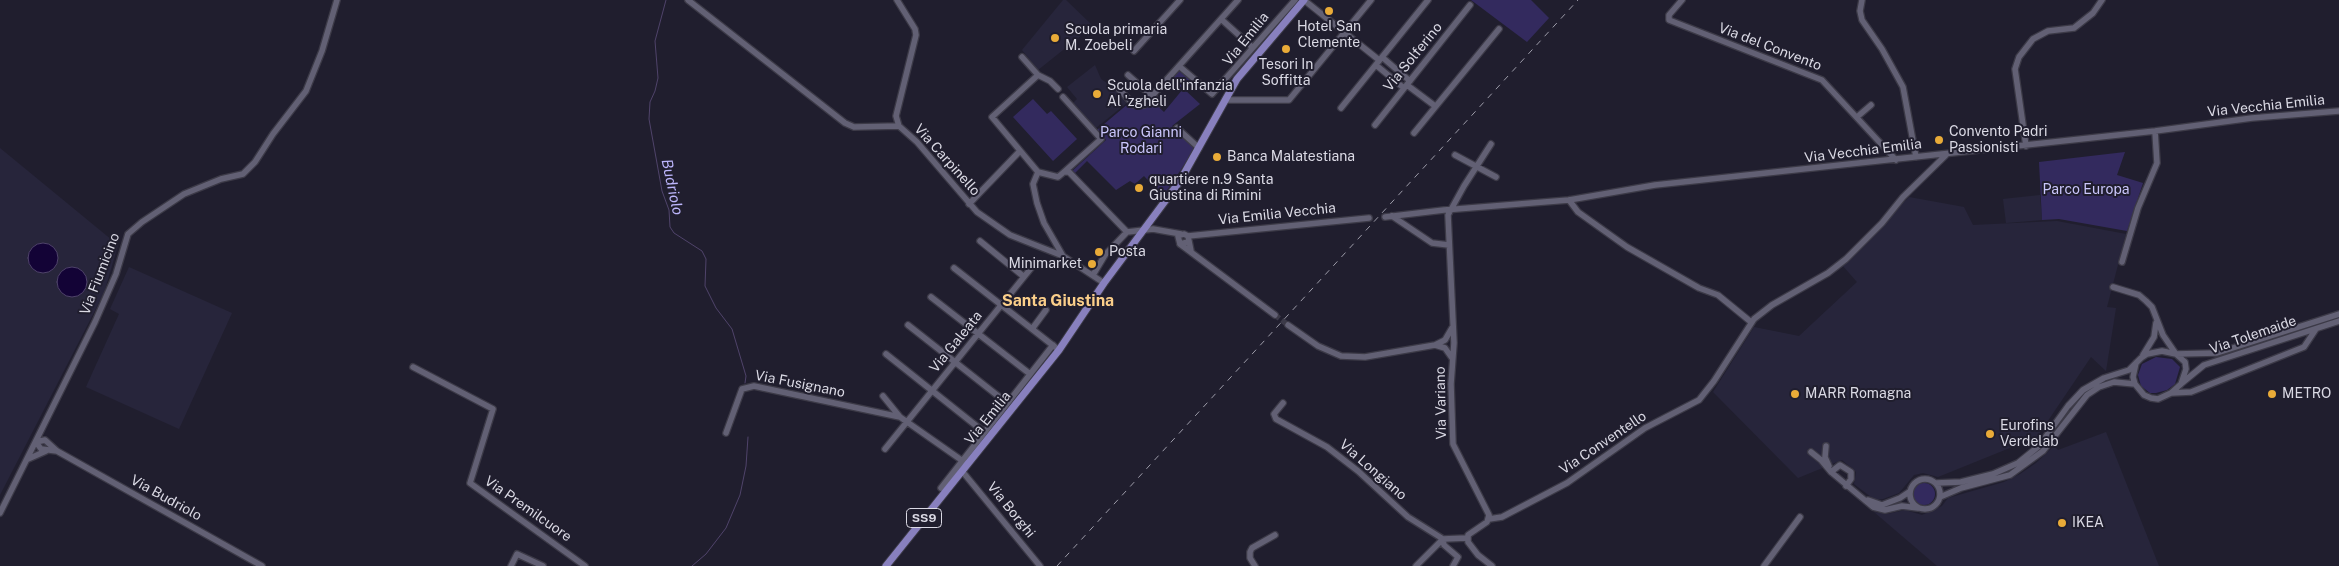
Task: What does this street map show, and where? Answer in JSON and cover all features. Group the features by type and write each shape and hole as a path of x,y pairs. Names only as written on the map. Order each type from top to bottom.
{"main road":[{"name":"Via Emilia","path":"886,566 1056,348 1180,181 1237,79 1285,17 1304,0"}],"street":[{"name":"Via Fiumicino","path":"0,513 106,299 128,234 142,222 184,194 221,178 243,174 256,162 273,134 306,91 322,51 337,0"},
{"name":"Via Carpinello","path":"688,0 845,123 854,127 899,126 917,142 969,204 1010,235 1063,256 1093,275"},
{"path":"897,0 915,29 916,35 896,116 899,126"},
{"path":"1134,51 1180,0"},
{"path":"1115,85 1137,106 1144,105 1238,0"},
{"name":"Via Emilia","path":"1237,79 1230,74 1252,47 1285,17 1295,0"},
{"path":"1304,0 1435,106"},
{"path":"1226,100 1289,100 1371,0"},
{"path":"1341,108 1428,0"},
{"name":"Via del Convento","path":"1682,0 1669,15 1669,20 1675,24 1822,80 1896,160"},
{"path":"1862,0 1860,11 1862,20 1903,87 1916,158"},
{"path":"2026,146 2015,69 2019,57 2033,39 2048,31 2074,28 2093,13 2102,0"},
{"name":"Via Solferino","path":"1375,125 1470,6"},
{"path":"1221,19 1252,47"},
{"path":"1414,133 1499,29"},
{"path":"1022,57 1038,75 1050,81 1058,90"},
{"path":"1379,61 1407,85"},
{"path":"1179,66 1212,94 1230,74"},
{"path":"1128,74 1161,104"},
{"path":"1038,75 992,117 1019,152 1038,172 1058,177 1102,139 1063,97"},
{"path":"1857,117 1871,105"},
{"name":"Via Vecchia Emilia","path":"1451,211 1569,200 1655,185 2026,146 2252,118 2339,111"},
{"path":"1177,128 1199,148"},
{"path":"2122,262 2138,208 2157,163 2155,131"},
{"path":"1385,217 1451,211 1461,190 1491,144"},
{"path":"969,204 1019,152"},
{"name":"Via Conventello","path":"1490,519 1502,517 1568,483 1645,428 1693,404 1714,381 1751,322 1772,305 1811,284 1846,258 1882,223 1903,197 1947,154"},
{"path":"1455,155 1496,177"},
{"path":"1038,172 1033,184 1038,203 1044,223 1063,256"},
{"path":"1064,172 1072,175 1127,232"},
{"path":"1569,200 1578,212 1627,247 1699,288 1718,295 1751,322"},
{"name":"Via Variano","path":"1451,211 1448,215 1454,343 1451,384 1453,444 1477,488 1490,519"},
{"path":"1392,216 1432,243 1449,245"},
{"name":"Via Emilia Vecchia","path":"1179,243 1188,239 1369,218"},
{"name":"Via Emilia Vecchia","path":"1142,231 1153,229 1181,234 1188,239"},
{"path":"1104,283 1093,275 1105,255 1127,232 1142,231"},
{"path":"1167,232 1192,254 1274,315"},
{"path":"1179,243 1181,234"},
{"path":"1188,239 1192,254"},
{"path":"980,241 1023,276"},
{"name":"Via Galeata","path":"907,422 1036,262"},
{"path":"954,268 1056,348"},
{"path":"2113,287 2139,295 2152,307 2163,336 2186,365 2181,384"},
{"path":"931,296 1030,374"},
{"path":"1032,329 1046,310"},
{"name":"Via Tolemaide","path":"2141,358 2155,352 2176,354 2216,353 2339,314"},
{"path":"1847,484 1867,499 1882,505 1891,503 1909,492 1918,480 1927,479 1936,484 1962,482 1993,474 2018,463 2039,446 2068,406 2084,390 2104,378 2129,370 2141,358 2154,336 2156,316"},
{"name":"Via Tolemaide","path":"2171,394 2204,365 2339,321"},
{"path":"908,325 1007,403"},
{"path":"1288,325 1318,346 1341,356 1365,357 1435,346 1445,348 1454,343"},
{"path":"1435,346 1445,340 1453,326"},
{"path":"2136,363 2134,384 2144,396 2158,399 2171,394 2191,392 2304,346 2318,327"},
{"path":"1445,340 1454,343"},
{"name":"Via Emilia","path":"941,488 964,465 984,432 1030,374 1056,348"},
{"path":"1445,348 1453,360"},
{"path":"886,354 984,432"},
{"name":"Via Premilcuore","path":"413,367 493,409 470,484 586,566"},
{"path":"1811,452 1822,460 1831,471 1878,509 1902,506 1932,508 1940,497 1961,488 2010,475 2043,451 2087,395 2099,387 2114,382 2134,384"},
{"name":"Via Fusignano","path":"726,433 738,405 740,395 747,386 900,417"},
{"name":"Via Fusignano","path":"884,396 900,417 964,465"},
{"name":"Via Longiano","path":"1282,402 1274,414 1276,419 1303,432 1334,451 1375,485 1395,506 1443,539 1444,545 1458,558 1453,566"},
{"path":"45,422 46,436 50,444"},
{"path":"885,449 907,422"},
{"path":"41,440 50,444 58,451 41,449 36,442 41,440"},
{"path":"1826,446 1825,457 1831,471"},
{"path":"26,460 47,450"},
{"name":"Via Budriolo","path":"58,451 262,566"},
{"name":"Via Borghi","path":"964,465 1040,566"},
{"path":"1831,471 1840,465 1847,468 1852,474 1847,484"},
{"path":"1936,484 1940,497"},
{"path":"1909,492 1911,502 1918,508"},
{"path":"1764,566 1800,517"},
{"path":"1467,538 1472,531 1490,519"},
{"path":"1255,566 1250,558 1252,548 1275,535"},
{"path":"1416,566 1443,539 1467,538"},
{"path":"1467,538 1470,547 1492,566"},
{"path":"511,566 517,554 543,566"}],"shaded area":[{"name":"Scuola primaria M. Zoebeli","path":"1063,0 1066,0 1093,26 1038,70 1022,50"},
{"name":"Scuola dell'infanzia Al 'zgheli","path":"1095,65 1101,79 1116,89 1128,102 1096,128 1073,103 1077,99 1067,87"},
{"path":"0,148 118,245 104,293 0,495"},
{"path":"2040,195 2042,220 2006,223 2003,199"},
{"path":"1909,197 1964,207 1973,225 2057,221 2126,234 2107,307 2116,308 2106,371 2091,357 2037,437 1938,477 1923,473 1914,475 1899,493 1875,500 1854,484 1856,472 1842,460 1798,478 1713,392 1754,327 1799,336 1857,282 1842,265"},
{"path":"43,243 54,247 58,258 54,269 43,273 32,269 28,258 32,247"},
{"path":"72,267 83,271 87,282 83,293 72,297 61,293 57,282 61,271"},
{"path":"129,267 232,313 179,429 86,387 119,314 110,309"},
{"path":"2106,432 2159,566 1937,566 1874,512 1887,514 1905,510 1922,515 1942,506 1948,498 2004,482 2020,474 2036,463 2054,446 2058,450"}],"green space":[{"path":"1471,0 1531,0 1549,18 1527,42"},
{"name":"Parco Gianni Rodari","path":"1179,71 1191,80 1184,89 1200,104 1172,126 1195,149 1163,196 1144,176 1135,184 1130,181 1116,190 1087,161 1074,174 1071,172 1106,140 1097,130 1129,103 1149,103 1152,101 1164,112 1183,89 1172,79"},
{"path":"1033,99 1047,114 1051,111 1077,139 1053,161 1013,117"},
{"name":"Parco Europa","path":"2125,152 2117,175 2143,183 2127,231 2059,219 2042,220 2039,162"},
{"path":"2156,357 2172,359 2180,367 2175,384 2167,390 2150,393 2141,386 2138,375 2142,364"},
{"path":"1924,483 1932,486 1935,494 1932,502 1924,505 1916,502 1913,494 1916,486"}],"waterway":[{"name":"Budriolo","path":"666,0 655,41 658,78 650,102 649,119 662,191 669,210 670,227 674,233 702,251 706,259 705,286 716,308 732,329 746,376 745,383"},
{"name":"Budriolo","path":"692,566 706,554 726,528 740,495 746,466 748,437"}],"tunnel":[{"path":"1275,315 1288,325"}],"railway":[{"path":"1057,566 1578,0"}],"place":[{"name":"Hotel San Clemente","path":"1329,11"},
{"name":"Scuola primaria M. Zoebeli","path":"1055,38"},
{"name":"Tesori In Soffitta","path":"1286,49"},
{"name":"Scuola dell'infanzia Al 'zgheli","path":"1097,94"},
{"name":"Convento Padri Passionisti","path":"1939,140"},
{"name":"Banca Malatestiana","path":"1217,157"},
{"name":"quartiere n.9 Santa Giustina di Rimini","path":"1139,188"},
{"name":"Posta","path":"1099,252"},
{"name":"Minimarket","path":"1092,264"},
{"name":"MARR Romagna","path":"1795,394"},
{"name":"METRO","path":"2272,394"},
{"name":"Eurofins Verdelab","path":"1990,434"},
{"name":"IKEA","path":"2062,523"}],"district":[{"name":"Santa Giustina","path":"1058,301"}]}
